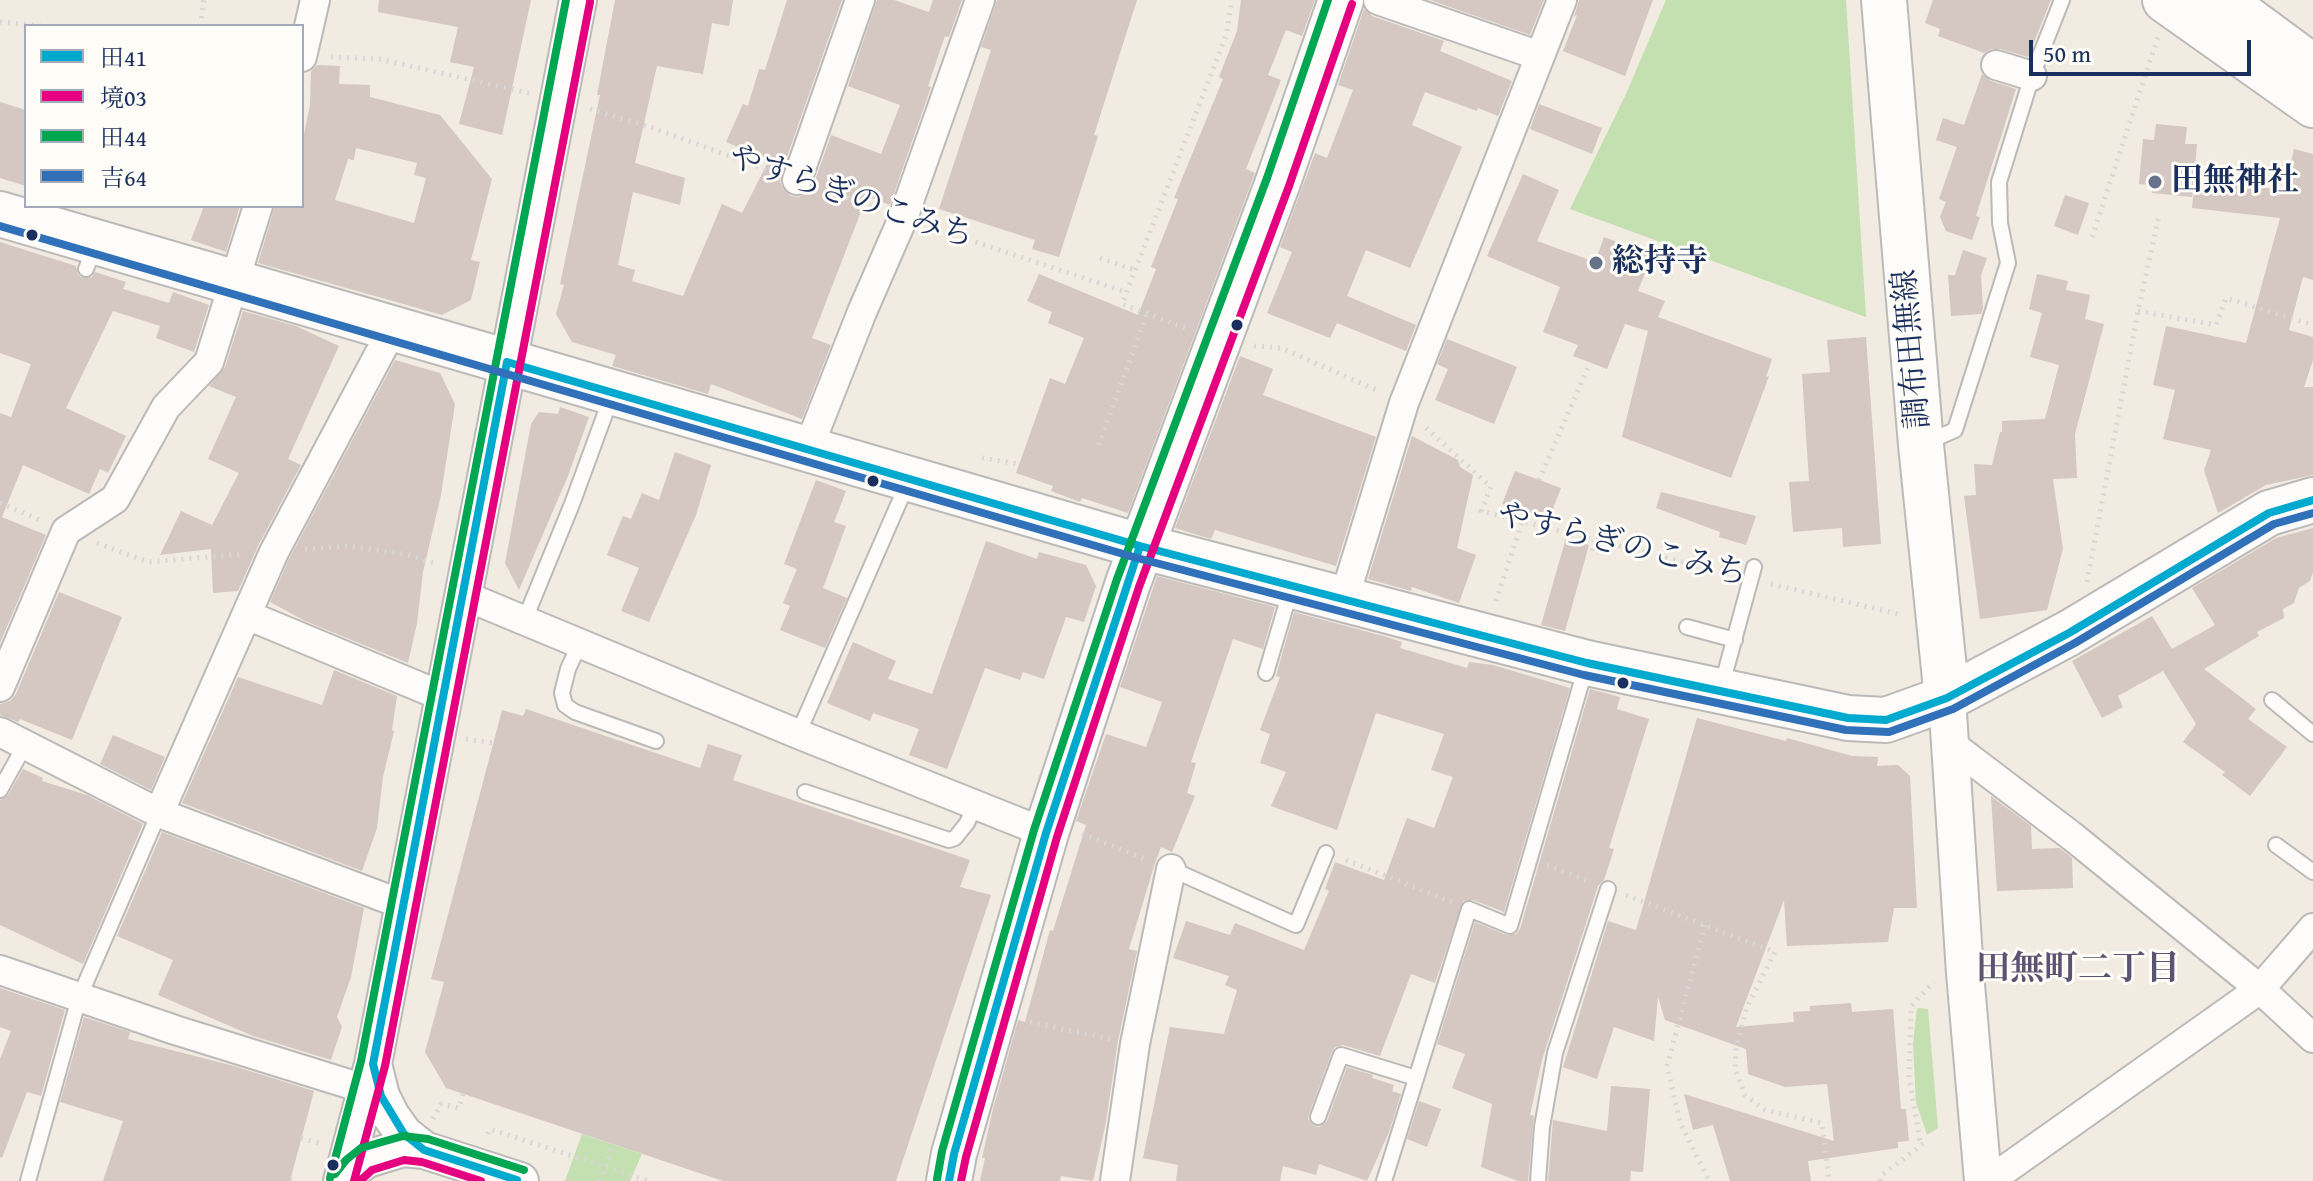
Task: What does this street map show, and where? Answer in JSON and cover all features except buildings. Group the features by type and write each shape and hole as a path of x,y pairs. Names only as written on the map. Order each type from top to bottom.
{"main road":[{"path":"949,1181 954,1154 1048,827 1058,762 1278,182 1341,0"},
{"name":"調布田無線","path":"1884,0 1921,445 1947,698"},
{"path":"2222,0 2313,67"},
{"path":"2168,2 2313,105"},
{"path":"9,226 91,256 235,282 1140,546 1587,663 1848,718 1886,720 1947,698 2069,633 2269,513 2313,500"}],"street":[{"path":"304,47 315,0"},
{"path":"343,1181 369,1077 404,905 578,0"},
{"path":"797,180 860,0"},
{"path":"808,449 903,218 980,0"},
{"path":"1378,0 1540,56"},
{"path":"1344,599 1404,403 1562,0"},
{"path":"1996,65 2032,76"},
{"path":"0,687 66,531 115,499 166,407 209,362 257,208"},
{"path":"159,813 274,552 393,328"},
{"path":"463,595 975,805 1048,827"},
{"path":"247,615 444,697"},
{"path":"1947,698 1965,973 1986,1181 2260,989 2313,928"},
{"path":"12,738 159,813 404,905"},
{"path":"1952,745 2073,837 2260,989 2313,1038"},
{"path":"1115,1181 1135,1044 1171,869"},
{"path":"0,970 79,998 369,1077 404,1134 424,1150"},
{"path":"343,1181 354,1168 384,1152 403,1148 424,1150 520,1181"}],"lane":[{"path":"1921,445 1955,430 2008,263 2000,223 1999,182 2032,76 2062,0"},
{"path":"525,619 602,437 613,391"},
{"path":"798,734 910,479"},
{"path":"1720,692 1735,640 1746,619 1753,573"},
{"path":"1266,673 1293,585"},
{"path":"1687,627 1735,640"},
{"path":"580,643 568,669 562,693 565,705 575,712 656,741"},
{"path":"1384,1181 1469,909 1510,926 1587,663"},
{"path":"2272,700 2313,734"},
{"path":"0,790 12,738"},
{"path":"805,792 949,840 955,838 967,823 975,805"},
{"path":"28,1181 79,998 159,813"},
{"path":"2276,845 2313,872"},
{"path":"1171,869 1296,925 1326,853"},
{"path":"1538,1181 1542,1127 1555,1053 1608,889"},
{"path":"1318,1117 1341,1055 1416,1078"}],"path":[{"path":"200,24 204,0"},
{"path":"1190,330 1122,304 1226,36 1232,0"},
{"path":"2092,237 2168,2"},
{"path":"0,22 24,24"},
{"path":"304,56 379,59 527,93 534,89"},
{"name":"やすらぎのこみち","path":"587,108 1126,292"},
{"path":"2091,558 2159,216"},
{"path":"1100,258 1135,270"},
{"path":"2138,311 2216,325 2226,298 2313,325"},
{"path":"1099,445 1147,313"},
{"path":"1240,345 1281,348 1385,394"},
{"path":"1539,480 1590,363"},
{"name":"やすらぎのこみち","path":"1424,427 1491,487 1481,511 1594,541 1753,573 1898,614"},
{"path":"982,458 1019,464"},
{"path":"0,503 148,562 350,546 409,555 441,566"},
{"path":"1492,613 1525,513"},
{"path":"1594,541 1592,551 1598,553"},
{"path":"465,739 493,743"},
{"path":"1048,827 1171,869"},
{"path":"1326,853 1469,909"},
{"path":"1531,859 1775,952 1747,1007 1736,1048 1735,1069 1745,1095 1765,1110 1822,1123 1829,1181"},
{"path":"1705,925 1667,1066 1680,1122 1709,1181"},
{"path":"1880,1181 1882,1175 1924,1143 1920,1140 1909,1078 1911,1006 1935,981"},
{"path":"1029,1022 1135,1044"},
{"path":"434,1115 441,1104 459,1108 463,1094"},
{"path":"488,1134 490,1129 648,1181"},
{"path":"301,1138 320,1144"},
{"path":"600,1181 613,1144"}],"green space":[{"path":"1666,0 1846,0 1866,317 1570,209 1626,94"},
{"path":"1917,1008 1928,1009 1938,1128 1927,1135 1916,1102 1913,1044"},
{"path":"582,1134 642,1154 630,1181 565,1181"}],"transit line":[{"name":"田44","path":"330,1178 361,1061 566,0"},
{"name":"田44","path":"937,1179 942,1151 1034,830 1117,579 1267,178 1328,0"},
{"name":"境03","path":"354,1181 385,1066 590,2"},
{"name":"境03","path":"961,1181 1057,837 1139,587 1289,186 1352,4"},
{"name":"吉64","path":"0,226 1137,558 1584,675 1846,730 1889,732 1953,709 2075,643 2274,524 2313,513"},
{"name":"田41","path":"517,1180 424,1150 404,1134 381,1096 373,1064 507,362 1140,546 1587,663 1848,718 1886,720 1947,698 2069,633 2269,513 2313,500"},
{"name":"田41","path":"949,1181 954,1154 1046,833 1140,546"},
{"name":"田44","path":"335,1174 361,1148 403,1136 428,1139 524,1170"},
{"name":"境03","path":"360,1181 372,1170 404,1160 422,1162 481,1181"}],"place":[{"name":"田無神社","path":"2155,182"},
{"name":"総持寺","path":"1596,263"}],"district":[{"name":"田無町二丁目","path":"2078,970"}]}
